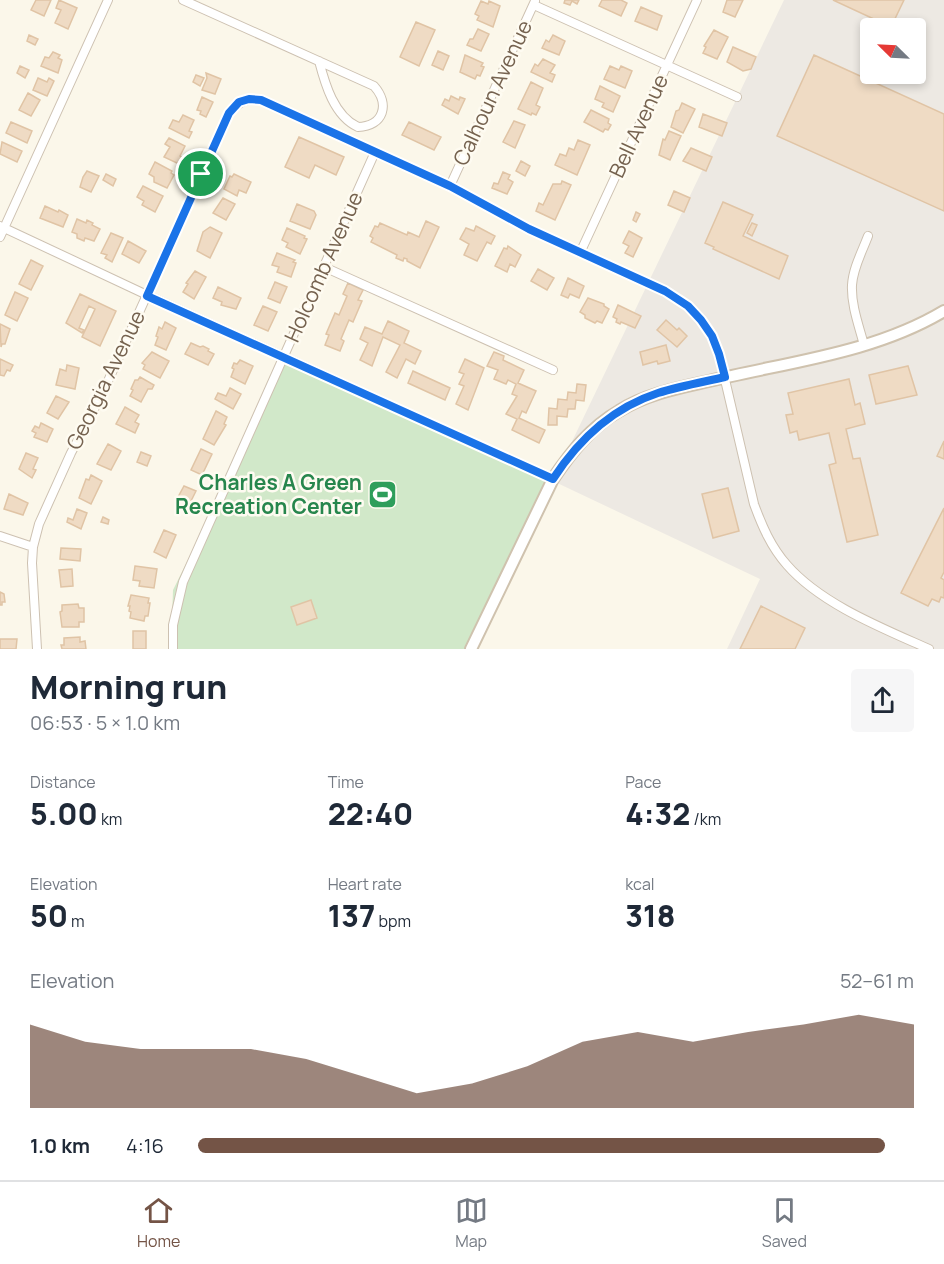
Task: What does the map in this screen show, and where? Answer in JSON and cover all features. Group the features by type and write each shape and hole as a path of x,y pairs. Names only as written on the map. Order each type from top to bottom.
{"street":[{"path":"0,237 2,227 108,0"},
{"path":"183,0 319,61 374,86 382,95 383,106 374,124 358,127 342,117 324,81 319,61"},
{"name":"Bell Avenue","path":"580,253 697,0"},
{"path":"535,2 737,98"},
{"name":"Calhoun Avenue","path":"450,186 535,2"},
{"name":"Georgia Avenue","path":"37,649 33,547 39,524 66,463 104,390 229,113 239,102 249,99 261,100 375,152"},
{"path":"375,152 450,186 529,229 665,291 688,306 712,336 719,354 754,504 761,524 782,558 808,585 826,597 878,626 929,649"},
{"name":"Holcomb Avenue","path":"173,649 173,625 183,582 375,152"},
{"path":"2,227 147,296 553,479"},
{"path":"864,345 852,286 855,268 868,236"},
{"path":"324,267 553,370"},
{"path":"471,649 553,479 583,439 620,410 657,393 864,345 898,333 944,311"},
{"path":"0,536 33,547"}],"shaded area":[{"path":"784,0 944,0 944,649 727,649 760,579 553,481"}],"green space":[{"name":"Charles A Green Recreation Center","path":"286,363 553,481 472,649 171,649 173,590"}],"building":[{"path":"36,0 51,0 44,16 31,10"},
{"path":"59,0 77,8 68,29 55,23 61,10 56,8"},
{"path":"565,0 579,0 577,4 572,1 570,5 564,3"},
{"path":"602,0 621,0 627,3 621,16 599,6"},
{"path":"727,0 743,0 735,17 723,12"},
{"path":"833,0 904,0 895,18 872,18"},
{"path":"481,1 488,4 489,1 500,6 493,27 477,20 479,16 475,14"},
{"path":"641,7 662,16 657,30 635,21"},
{"path":"416,22 435,30 419,66 400,57"},
{"path":"478,29 489,34 481,51 467,45"},
{"path":"714,30 728,37 717,59 703,53 706,47 704,46"},
{"path":"29,35 38,39 35,45 27,41"},
{"path":"553,35 565,41 559,55 542,48 546,40 549,42"},
{"path":"733,47 756,57 751,69 743,71 727,62"},
{"path":"438,51 449,56 443,70 432,65"},
{"path":"53,52 60,55 58,58 62,60 58,73 41,66 45,57 49,58"},
{"path":"465,55 483,63 481,66 484,67 480,76 477,75 475,79 460,72"},
{"path":"814,55 860,76 860,84 878,84 944,114 944,211 777,136"},
{"path":"543,59 555,65 550,73 555,75 552,82 531,72 535,64 538,66"},
{"path":"20,66 29,70 25,78 17,73"},
{"path":"610,66 619,70 621,66 632,71 625,88 604,79"},
{"path":"206,73 221,79 215,94 202,90 207,78"},
{"path":"196,75 204,78 200,86 193,82"},
{"path":"38,78 47,82 49,78 54,81 47,96 33,90"},
{"path":"531,82 543,88 536,105 540,107 536,115 518,109"},
{"path":"600,86 620,96 613,112 602,107 604,103 595,99"},
{"path":"28,93 40,100 31,116 19,110"},
{"path":"451,96 459,100 460,97 465,99 458,114 442,105 445,99 449,101"},
{"path":"202,97 213,102 206,117 197,110"},
{"path":"682,103 695,109 683,133 671,127 676,111"},
{"path":"591,110 609,119 608,123 611,125 608,130 605,129 603,132 584,122"},
{"path":"703,114 727,123 722,136 699,127"},
{"path":"183,115 194,120 189,131 192,132 189,138 169,128 173,120 179,122"},
{"path":"514,121 525,125 515,148 503,142"},
{"path":"11,122 32,131 27,143 6,133"},
{"path":"409,122 441,137 434,150 402,135"},
{"path":"669,131 681,136 670,160 659,155 663,139 665,140"},
{"path":"299,137 344,157 336,175 315,165 309,178 285,167"},
{"path":"169,138 185,146 179,164 164,157 170,147 165,144"},
{"path":"578,140 590,145 577,175 555,165 560,154 566,156 569,148 574,150"},
{"path":"2,142 22,151 17,162 0,154"},
{"path":"691,148 712,157 706,171 683,161"},
{"path":"521,161 530,166 525,176 516,171"},
{"path":"155,162 172,171 174,175 167,188 154,182 154,177 149,174"},
{"path":"87,171 99,176 91,192 80,187"},
{"path":"503,172 510,175 508,179 513,182 507,194 492,188 494,183 498,184"},
{"path":"106,174 116,179 113,186 103,180"},
{"path":"234,174 251,182 246,193 239,190 237,196 224,189 230,176"},
{"path":"562,181 571,185 555,220 536,211 539,203 543,205 553,184 561,184"},
{"path":"143,186 163,196 155,212 142,205 144,201 137,197"},
{"path":"674,191 690,198 684,212 668,205"},
{"path":"223,198 235,204 226,220 213,213"},
{"path":"723,202 753,215 743,236 788,256 779,279 713,249 714,247 705,243"},
{"path":"297,204 314,211 316,215 310,229 290,221"},
{"path":"45,206 68,215 63,227 40,218"},
{"path":"636,212 640,214 636,222 633,220"},
{"path":"77,219 86,223 87,220 100,229 94,241 85,238 84,241 72,232"},
{"path":"426,221 439,227 420,268 407,259 404,258 403,261 396,258 397,255 371,242 373,238 370,236 375,226 378,227 380,223 407,235 408,232 419,237"},
{"path":"752,223 757,225 752,236 747,233"},
{"path":"476,226 495,236 491,244 487,242 477,261 464,255 469,244 460,239 466,228 474,231"},
{"path":"210,227 222,233 210,258 197,251 203,232"},
{"path":"287,228 307,239 300,254 286,247 288,243 282,240"},
{"path":"629,231 642,238 633,257 625,253 629,246 623,243"},
{"path":"111,233 123,238 112,262 105,258 107,255 101,253"},
{"path":"128,241 146,251 139,263 122,254"},
{"path":"508,246 521,255 515,267 510,264 507,272 495,266 504,248 507,249"},
{"path":"277,253 295,260 291,277 277,272 279,267 272,265"},
{"path":"31,260 43,266 31,290 19,284"},
{"path":"538,269 554,278 547,290 531,281"},
{"path":"195,271 206,277 194,299 183,292 188,284 186,283"},
{"path":"568,278 584,286 579,298 570,294 568,298 561,295"},
{"path":"275,282 287,287 280,303 268,298"},
{"path":"348,283 363,290 358,300 362,301 353,322 349,320 341,339 344,341 340,351 325,345 329,335 326,334 335,313 339,315 347,296 343,294"},
{"path":"218,287 241,298 236,309 221,305 222,302 213,298"},
{"path":"15,292 28,298 17,321 5,315"},
{"path":"80,294 116,311 100,346 82,337 95,309 89,306 79,328 84,330 82,333 66,323"},
{"path":"588,298 604,304 609,309 602,323 597,321 595,323 585,318 585,315 580,312"},
{"path":"618,305 641,316 635,328 616,322 617,319 613,317"},
{"path":"263,306 277,312 268,331 254,325"},
{"path":"666,320 687,336 677,347 657,330"},
{"path":"388,321 409,331 404,343 421,351 415,364 406,359 397,378 386,372 400,345 383,337 372,366 360,360 368,343 360,339 365,327 382,334"},
{"path":"165,322 176,328 166,350 155,345 159,327 162,329"},
{"path":"0,324 10,329 5,344 1,347"},
{"path":"191,343 203,346 214,354 208,365 185,354"},
{"path":"666,345 670,361 658,364 657,361 643,365 640,352"},
{"path":"152,352 169,361 160,378 143,369 145,365 142,363"},
{"path":"494,352 504,356 503,360 524,370 518,383 536,391 526,413 522,411 519,418 545,430 539,443 512,430 517,419 506,414 517,396 512,394 516,384 508,380 506,384 494,379 498,370 487,366"},
{"path":"0,359 13,365 4,376 0,375"},
{"path":"465,359 484,368 468,410 456,404 464,386 459,384 464,374 459,372"},
{"path":"240,360 253,366 245,384 231,377 234,363 237,364"},
{"path":"67,365 79,368 75,389 56,385 60,369 66,371"},
{"path":"908,366 917,395 876,404 869,375"},
{"path":"413,371 450,388 445,400 408,383"},
{"path":"140,377 154,385 152,389 148,389 141,402 130,396 135,380"},
{"path":"849,379 855,405 860,403 865,424 846,429 853,459 860,458 878,535 847,542 829,465 836,463 829,433 799,440 797,431 790,433 786,415 793,414 788,393"},
{"path":"577,384 586,385 584,401 576,400 575,409 568,409 567,417 557,416 557,425 548,425 549,408 557,409 558,399 567,400 568,392 576,393"},
{"path":"230,388 241,394 233,409 215,399 218,393 226,396"},
{"path":"56,396 69,402 58,419 47,413"},
{"path":"125,407 139,415 135,422 139,424 135,433 116,424"},
{"path":"216,411 227,417 224,424 226,425 214,445 203,439"},
{"path":"41,423 53,429 47,442 34,437 36,433 32,431 35,426 39,428"},
{"path":"944,441 944,459 937,456"},
{"path":"108,444 121,451 111,470 97,464"},
{"path":"201,449 212,454 202,475 191,470"},
{"path":"141,452 151,456 147,466 137,462"},
{"path":"26,453 38,458 32,478 19,469"},
{"path":"91,475 102,481 91,504 79,498 86,479 89,480"},
{"path":"184,486 196,491 189,505 177,499"},
{"path":"728,488 739,531 713,538 702,494"},
{"path":"9,494 28,503 23,515 4,509"},
{"path":"944,508 944,572 941,578 944,580 944,598 941,597 939,602 932,599 928,606 901,593"},
{"path":"77,509 87,513 81,529 67,522 68,518 73,520"},
{"path":"103,517 109,520 108,524 101,522"},
{"path":"164,530 176,535 166,558 154,552"},
{"path":"61,548 81,549 80,561 60,559"},
{"path":"135,566 157,569 154,588 139,586 140,581 133,580"},
{"path":"72,569 73,586 61,587 59,570"},
{"path":"0,592 4,594 5,602 2,602 2,605 0,605"},
{"path":"131,595 149,598 148,616 145,616 144,621 130,618 130,606 128,606"},
{"path":"311,600 317,618 297,625 291,607"},
{"path":"78,604 79,608 84,608 84,622 79,622 79,627 62,627 60,612 62,605"},
{"path":"761,606 805,628 795,649 740,649"},
{"path":"133,631 146,631 146,649 133,649"},
{"path":"80,637 80,642 85,641 86,649 62,649 64,638"},
{"path":"0,639 17,639 16,649 0,649"}],"place":[{"name":"Charles A Green Recreation Center","path":"383,495"}],"route":[{"path":"249,99 261,100 450,186 529,229 665,291 688,306 701,320 712,336 725,377 657,393 620,410 583,439 553,479 147,296 201,174 229,113 239,102 249,99"}]}
